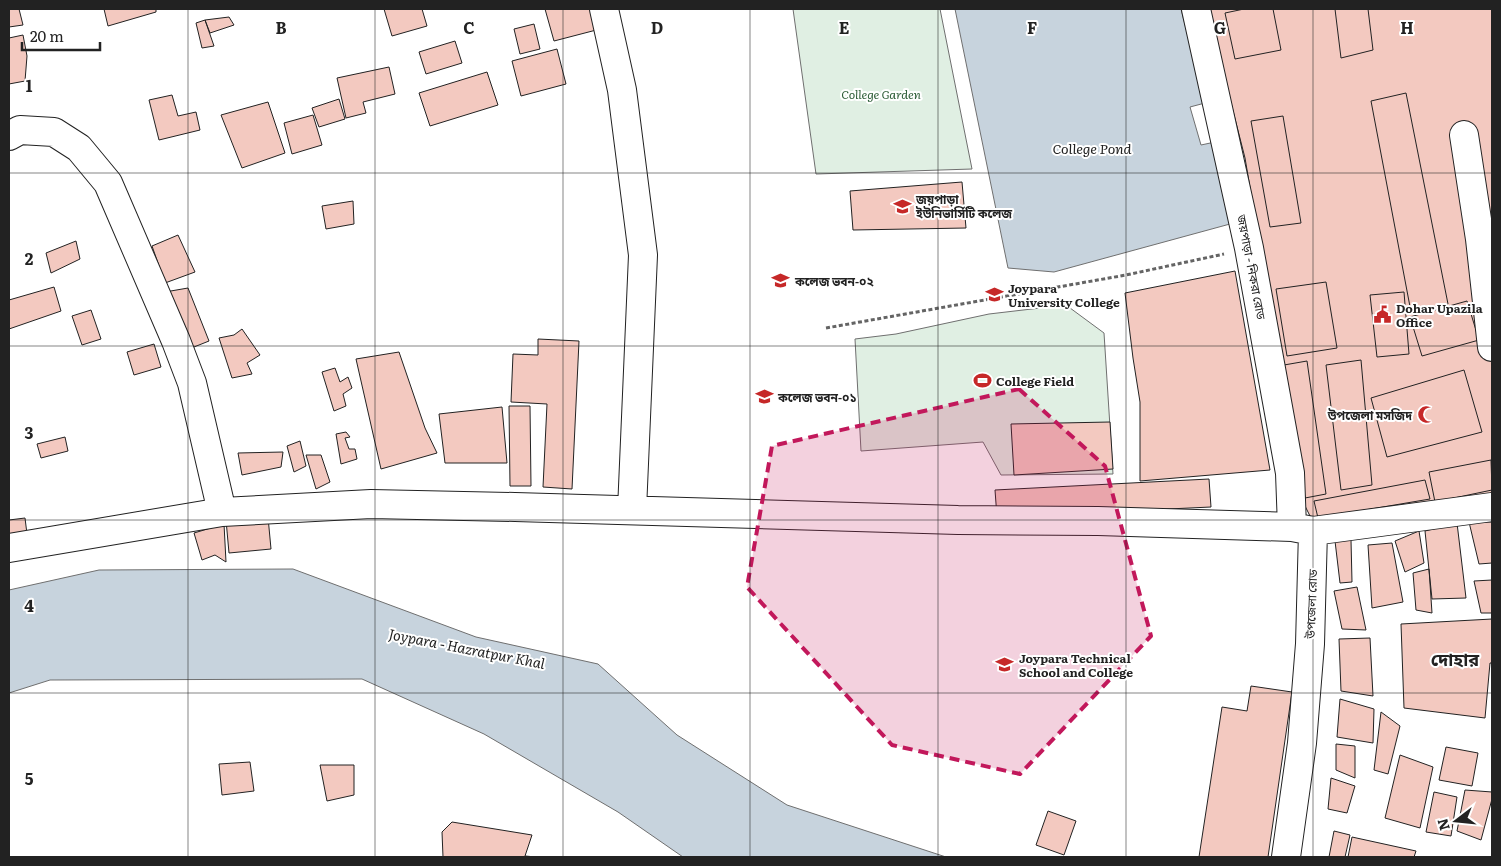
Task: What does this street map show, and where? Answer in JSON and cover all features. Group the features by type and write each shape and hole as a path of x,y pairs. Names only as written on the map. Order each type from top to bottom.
{"street":[{"path":"604,9 622,90 643,255 632,510"},
{"name":"জয়পাড়া - নিকরা রোড","path":"1196,9 1249,248 1290,473 1303,529"},
{"path":"9,136 20,130 54,132 79,148 108,183 176,341 192,383 222,512"},
{"path":"1464,135 1480,239 1492,347"},
{"path":"9,548 222,512 371,504 958,520 1098,521 1303,529 1492,507"},
{"name":"উপজেলা রোড","path":"1286,857 1302,743 1310,644 1303,529"}],"path":[{"path":"826,328 1126,275 1249,248"}],"highlighted area":[{"path":"1019,389 1105,466 1151,636 1020,774 892,745 747,587 772,446"}],"green space":[{"name":"College Garden","path":"793,9 940,9 972,169 816,174"},
{"name":"College Field","path":"1066,305 1104,333 1113,474 1001,475 983,442 861,451 855,339 896,334 989,314"}],"water":[{"name":"College Pond","path":"955,9 1181,9 1205,103 1190,107 1201,145 1215,142 1230,224 1054,272 1008,268"},
{"name":"Joypara - Hazratpur Khal","path":"293,569 476,637 598,664 677,735 787,805 946,857 683,857 618,812 484,734 362,679 50,680 9,693 9,590 99,570"}],"building":[{"path":"9,9 19,9 23,25 9,27"},
{"path":"104,9 156,9 156,12 108,26"},
{"path":"384,9 422,9 427,26 392,36"},
{"path":"545,9 599,9 604,28 554,41"},
{"name":"Dohar Upazila Office","path":"1207,9 1492,9 1492,499 1313,522 1303,502 1245,158"},
{"path":"1244,9 1273,9 1281,50 1235,59 1225,13"},
{"path":"1335,9 1368,9 1373,50 1341,58"},
{"path":"229,17 234,25 210,33 205,20"},
{"path":"205,20 214,46 202,48 196,23"},
{"path":"534,24 540,49 520,54 514,29"},
{"path":"23,35 27,56 25,81 9,84 9,38"},
{"path":"455,41 462,63 426,74 419,52"},
{"path":"557,49 566,84 521,96 512,61"},
{"path":"389,67 395,94 363,102 366,113 346,118 337,78"},
{"path":"487,72 498,105 430,126 419,93"},
{"path":"1406,93 1448,304 1411,312 1371,101"},
{"path":"172,95 178,116 196,112 200,130 159,140 149,100"},
{"path":"339,99 345,119 319,127 312,108"},
{"path":"268,102 285,153 242,168 221,115"},
{"path":"313,115 322,145 292,154 284,123"},
{"path":"1283,116 1301,223 1270,227 1251,121"},
{"path":"962,182 966,228 853,230 850,191"},
{"path":"353,201 354,224 326,229 322,206"},
{"path":"178,235 195,272 165,283 152,246"},
{"path":"76,241 80,259 51,273 46,253"},
{"path":"1235,271 1270,470 1140,481 1140,402 1125,293"},
{"path":"1326,282 1337,348 1287,356 1276,289"},
{"path":"54,287 61,311 9,329 9,300"},
{"path":"188,288 209,341 189,349 165,292"},
{"path":"1404,292 1409,354 1377,357 1370,295"},
{"path":"1467,301 1479,340 1422,356 1410,317"},
{"path":"91,310 101,339 82,345 72,316"},
{"path":"242,329 260,355 247,363 252,374 232,378 219,338 234,335"},
{"path":"538,339 579,341 572,489 543,487 547,404 511,402 513,354 538,355"},
{"path":"154,344 161,367 134,375 127,352"},
{"path":"399,352 425,428 437,453 381,469 356,359"},
{"path":"1361,360 1372,485 1341,490 1326,365"},
{"path":"1307,361 1326,494 1305,498 1284,365"},
{"path":"335,368 340,382 348,377 352,388 343,394 346,406 334,411 322,372"},
{"name":"উপজেলা মসজিদ","path":"1464,370 1482,432 1387,457 1371,398"},
{"path":"509,406 530,406 531,486 510,486"},
{"path":"502,407 507,463 445,463 439,414"},
{"path":"1110,422 1113,469 1014,475 1011,424"},
{"path":"346,432 350,437 345,438 349,449 355,449 357,459 341,464 336,434"},
{"path":"65,437 68,451 41,458 37,444"},
{"path":"300,441 306,466 294,472 287,446"},
{"path":"283,452 281,467 242,475 238,453"},
{"path":"306,455 321,455 330,482 316,489"},
{"path":"1491,460 1492,490 1435,502 1429,472"},
{"path":"1209,479 1211,507 997,517 995,490"},
{"path":"1425,480 1430,499 1318,518 1314,501"},
{"path":"268,517 271,549 229,553 226,520"},
{"path":"25,518 28,542 9,544 9,520"},
{"path":"1469,522 1492,522 1492,563 1479,564"},
{"path":"1457,523 1466,598 1432,599 1425,531"},
{"path":"224,524 226,562 215,555 202,560 194,533"},
{"path":"1419,531 1424,563 1405,572 1395,541"},
{"path":"1351,540 1352,582 1340,583 1335,541"},
{"path":"1392,543 1403,602 1372,608 1368,545"},
{"path":"1429,569 1432,613 1416,610 1413,573"},
{"path":"1492,580 1492,613 1481,613 1474,581"},
{"path":"1357,587 1366,630 1342,629 1334,591"},
{"path":"1492,619 1492,663 1490,663 1485,718 1404,708 1401,624"},
{"path":"1370,638 1373,696 1341,691 1339,639"},
{"path":"1251,686 1292,692 1268,857 1199,857 1222,707 1247,711"},
{"path":"1340,699 1374,709 1373,743 1337,737"},
{"path":"1381,712 1400,726 1388,774 1374,770"},
{"path":"1336,744 1355,746 1355,778 1336,770"},
{"path":"1446,747 1478,753 1472,786 1439,780"},
{"path":"1400,755 1433,767 1420,828 1385,818"},
{"path":"250,762 254,791 222,795 219,764"},
{"path":"320,765 354,765 354,795 327,801"},
{"path":"1331,778 1355,786 1347,813 1328,809"},
{"path":"1465,790 1492,792 1492,799 1481,840 1457,831"},
{"path":"1434,792 1457,797 1451,836 1426,832"},
{"path":"1048,811 1076,821 1064,855 1036,845"},
{"path":"452,822 532,835 525,856 536,857 443,857 442,832"},
{"path":"1334,831 1350,835 1345,857 1329,857"},
{"path":"1352,837 1416,851 1414,857 1348,857"}],"place":[{"name":"জয়পাড়া ইউনিভার্সিটি কলেজ","path":"902,206"},
{"name":"কলেজ ভবন-০২","path":"781,281"},
{"name":"Joypara University College","path":"994,295"},
{"name":"Dohar Upazila Office","path":"1382,315"},
{"name":"College Field","path":"982,381"},
{"name":"কলেজ ভবন-০১","path":"764,397"},
{"name":"উপজেলা মসজিদ","path":"1426,415"},
{"name":"Joypara Technical School and College","path":"1005,665"}],"district":[{"name":"দোহার","path":"1455,658"}]}
